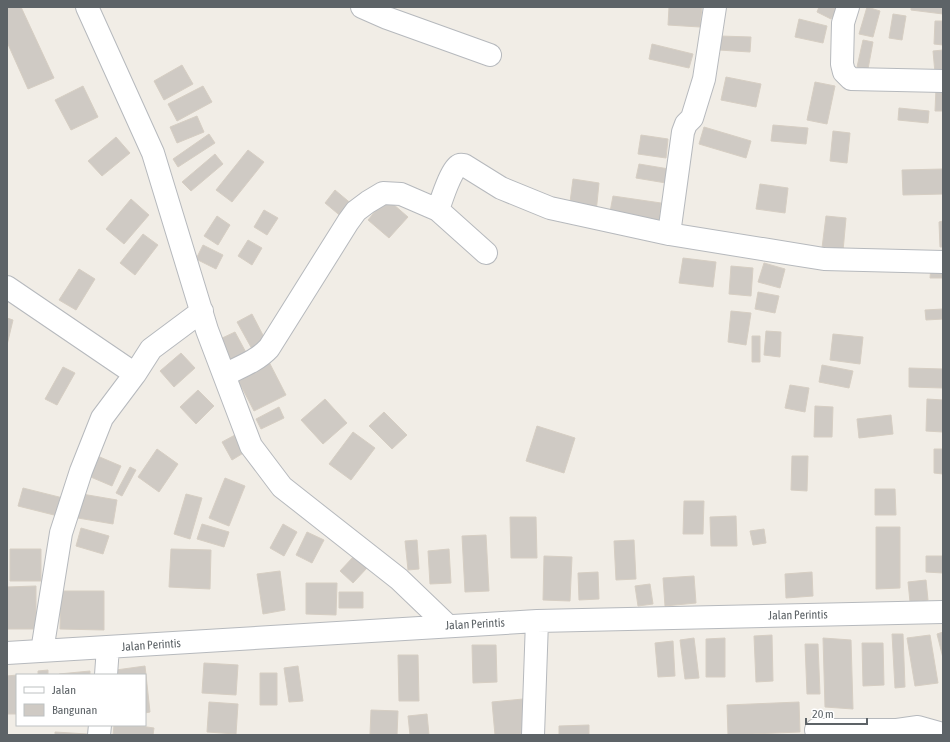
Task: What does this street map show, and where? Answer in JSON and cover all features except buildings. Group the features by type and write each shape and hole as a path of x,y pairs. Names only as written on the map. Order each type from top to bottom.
{"street":[{"path":"87,7 153,153 202,312 251,446 282,487 399,579 447,625"},
{"path":"362,7 388,12 490,55"},
{"path":"669,234 683,132 686,124 692,118 704,79 716,7"},
{"path":"848,7 843,23 842,64 844,72 851,78 943,81"},
{"path":"438,210 444,193 457,166 464,165 501,188 550,208 669,234 824,259 943,262"},
{"path":"224,375 254,360 269,348 356,211 383,193 401,194 438,210 486,253"},
{"path":"7,288 135,374"},
{"path":"42,651 61,533 79,478 102,418 135,374 151,349 202,312"},
{"name":"Jalan Perintis","path":"7,653 537,620 943,612"},
{"path":"533,735 537,620"},
{"path":"106,674 108,647"},
{"path":"816,730 897,730 918,727 943,734"}]}
